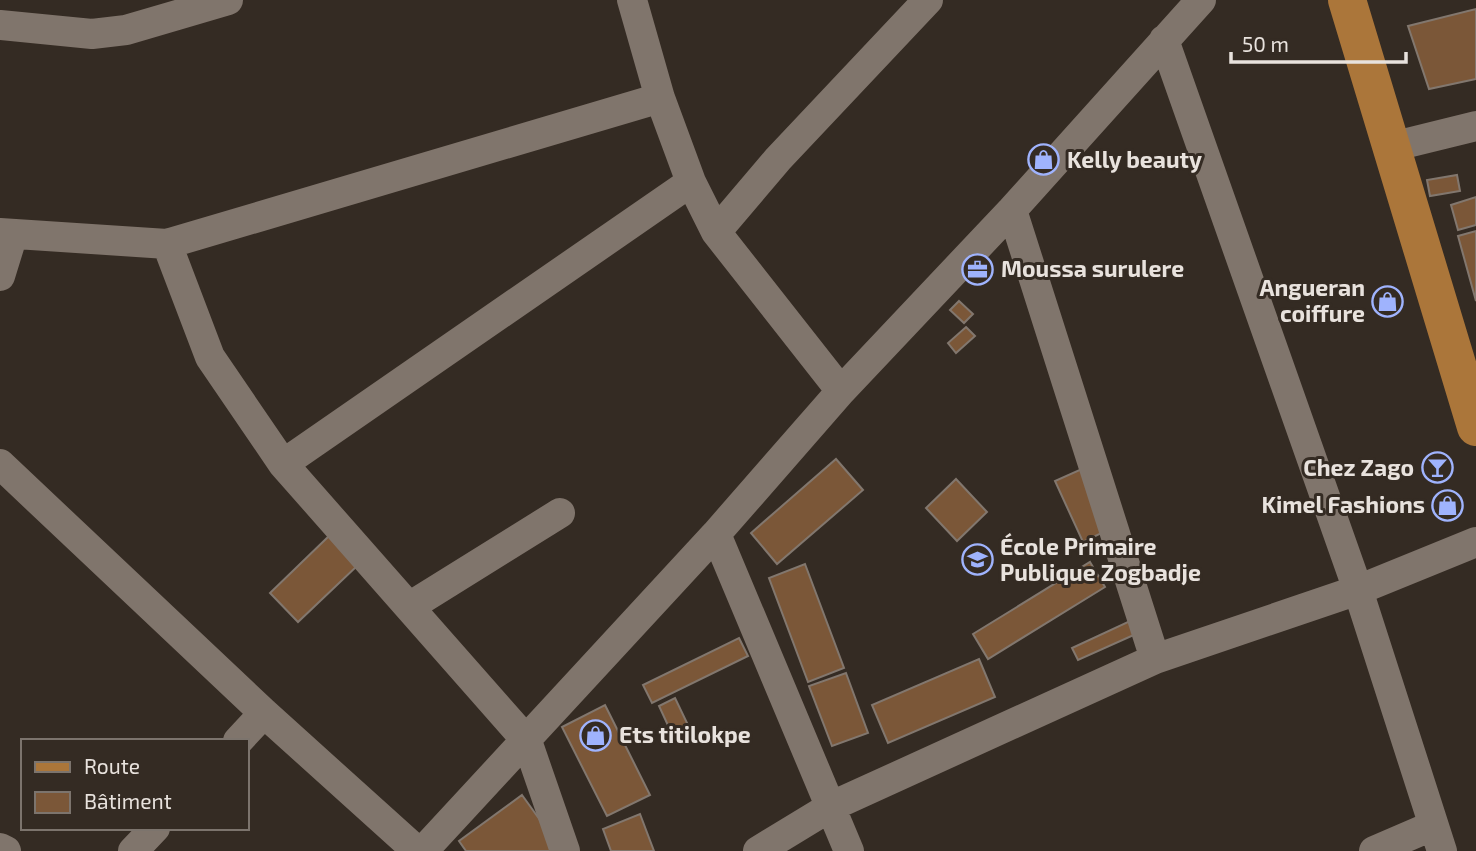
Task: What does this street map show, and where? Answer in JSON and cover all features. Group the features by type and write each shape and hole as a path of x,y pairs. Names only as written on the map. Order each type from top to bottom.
{"main road":[{"path":"1347,0 1391,147 1464,342 1476,427"}],"street":[{"path":"0,25 92,34 127,30 228,0"},
{"path":"632,0 660,98 691,182 716,232 841,391"},
{"path":"716,232 778,159 928,0"},
{"path":"423,851 527,741 716,534 841,391 1012,210 1201,0"},
{"path":"1164,40 1358,590 1437,839 1374,851"},
{"path":"0,276 6,234 167,244 660,98"},
{"path":"1391,147 1476,125"},
{"path":"283,464 691,182"},
{"path":"1012,210 1155,659"},
{"path":"167,244 210,357 283,464 527,741 565,851"},
{"path":"0,464 264,713 417,851"},
{"path":"409,607 560,513"},
{"path":"716,534 849,851"},
{"path":"758,851 832,806 1155,659 1358,590 1476,542"},
{"path":"240,739 264,713"},
{"path":"133,851 153,830"},
{"path":"0,848 6,851"}],"building":[{"path":"1476,9 1476,79 1429,89 1408,26"},
{"path":"1457,175 1460,191 1430,196 1427,180"},
{"path":"1476,197 1476,225 1458,230 1451,205"},
{"path":"1476,231 1476,301 1458,236"},
{"path":"959,301 973,314 964,323 950,310"},
{"path":"966,327 975,336 956,353 948,343"},
{"path":"836,459 863,490 777,564 751,533"},
{"path":"1084,468 1112,528 1083,542 1055,481"},
{"path":"956,479 987,512 957,541 926,508"},
{"path":"329,536 357,566 298,622 270,593"},
{"path":"1090,562 1105,587 988,659 973,634"},
{"path":"805,564 844,668 808,682 769,578"},
{"path":"1130,621 1136,634 1078,660 1072,648"},
{"path":"739,638 748,656 652,703 643,685"},
{"path":"979,659 995,697 888,743 872,705"},
{"path":"846,673 868,733 832,746 809,686"},
{"path":"675,698 688,725 672,734 659,706"},
{"path":"605,705 650,795 607,816 562,727"},
{"path":"522,795 558,845 549,851 466,851 459,841"},
{"path":"640,814 654,851 611,851 603,829"}],"place":[{"name":"Kelly beauty","path":"1044,160"},
{"name":"Moussa surulere","path":"978,269"},
{"name":"Angueran coiffure","path":"1388,301"},
{"name":"Chez Zago","path":"1437,468"},
{"name":"Kimel Fashions","path":"1448,505"},
{"name":"École Primaire Publique Zogbadje","path":"977,560"},
{"name":"Ets titilokpe","path":"596,735"}]}
